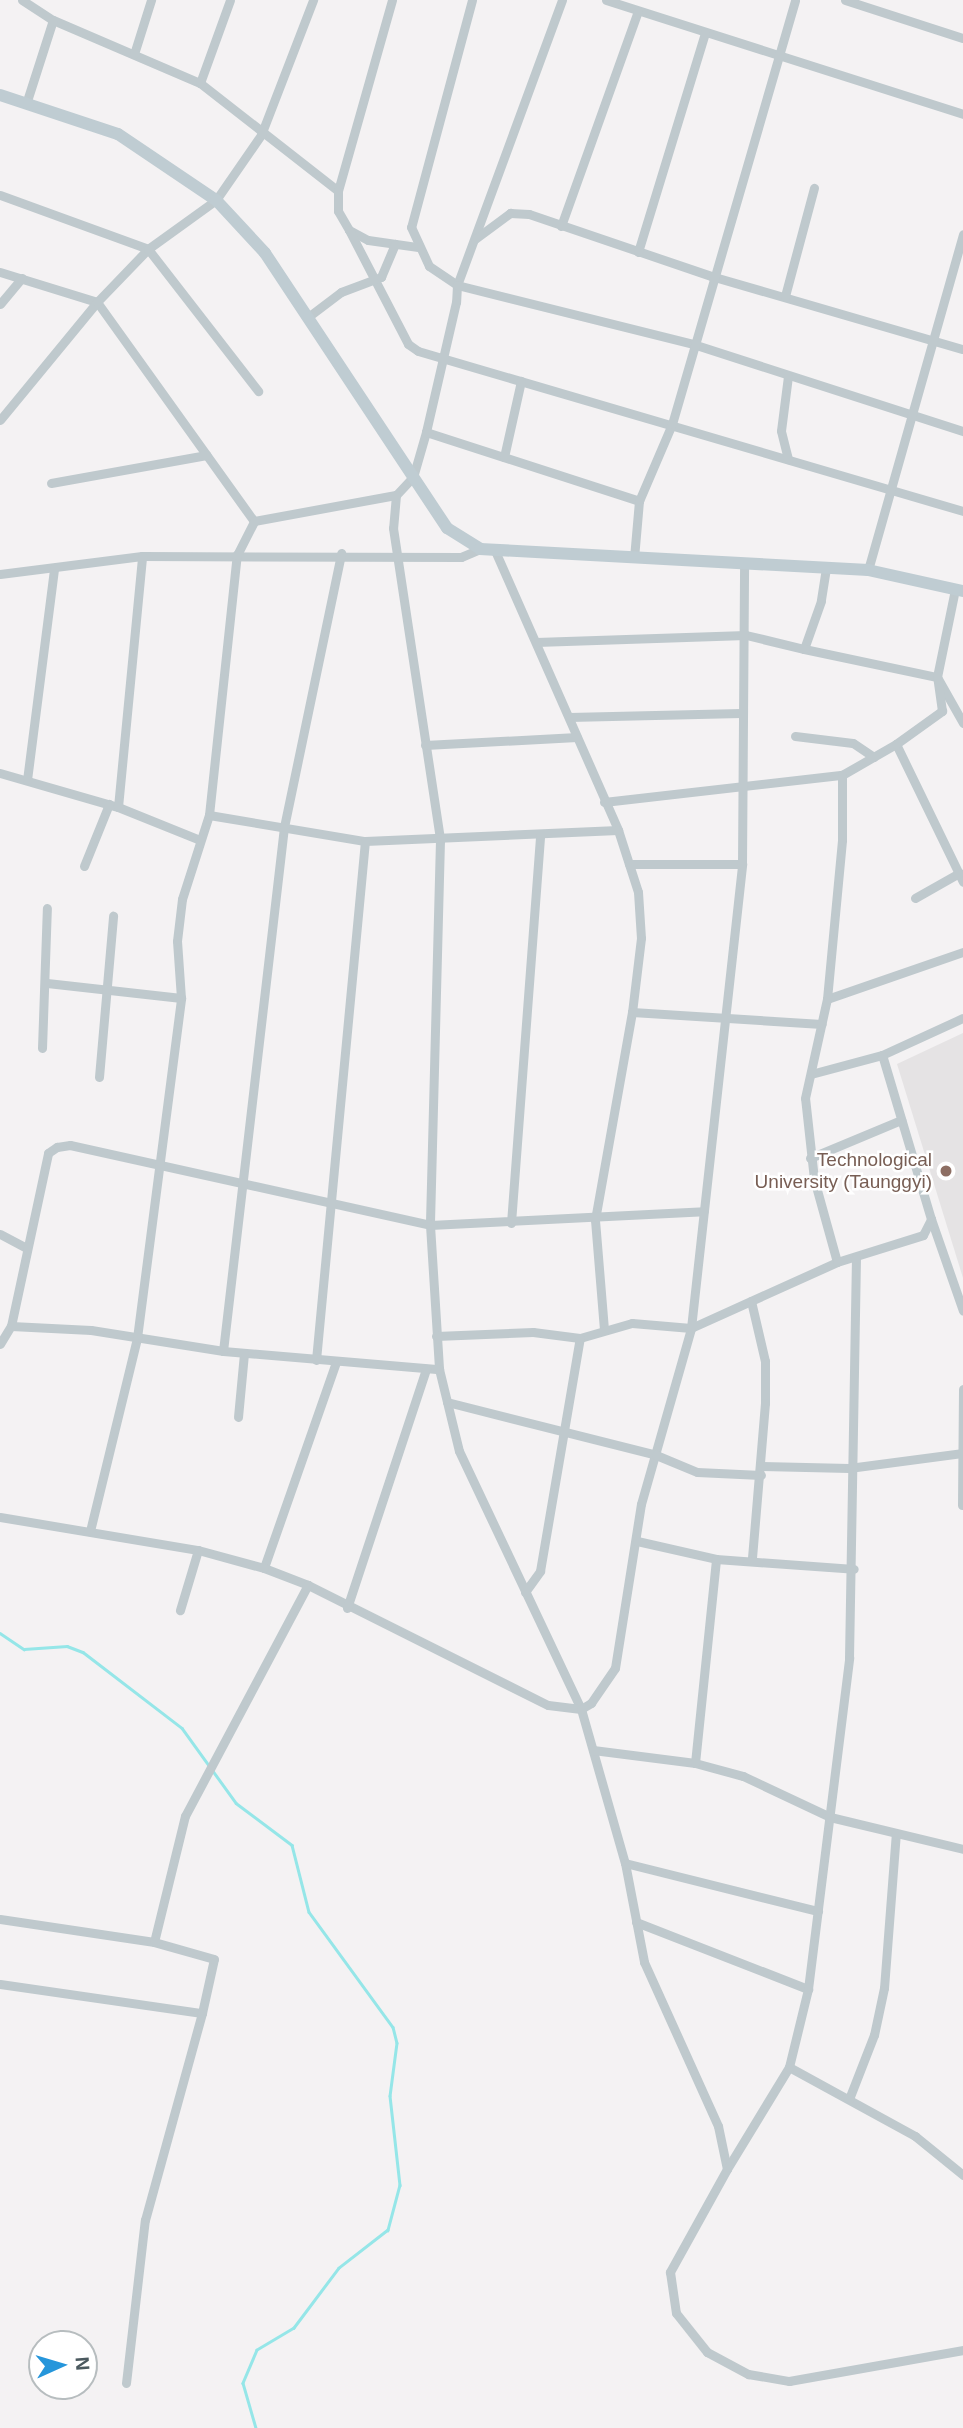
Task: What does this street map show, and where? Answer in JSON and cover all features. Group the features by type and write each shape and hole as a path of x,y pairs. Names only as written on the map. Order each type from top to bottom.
{"main road":[{"path":"0,95 118,134 216,200 265,253 447,528 480,549 496,554 869,570 959,590"}],"street":[{"path":"22,0 53,20 200,83 261,135 338,191"},
{"path":"134,54 151,0"},
{"path":"200,83 230,0"},
{"path":"0,420 97,302 148,249 216,200 261,135 313,0"},
{"path":"392,0 338,191 338,211 408,344 443,359 963,511"},
{"path":"471,0 411,227 417,247 429,265 457,285 693,345 912,417 963,431"},
{"path":"90,1531 137,1338 181,998 177,941 182,899 209,815 237,555 254,521 302,508 396,495 413,477 443,359 457,285 562,0"},
{"path":"606,0 963,114"},
{"path":"634,558 639,501 672,424 711,276 795,0"},
{"path":"845,0 963,38"},
{"path":"561,226 638,11"},
{"path":"26,104 53,20"},
{"path":"638,251 705,33"},
{"path":"785,296 814,188"},
{"path":"0,195 148,249 258,391"},
{"path":"473,240 510,213 561,226 711,276 963,349"},
{"path":"349,230 395,244 417,247"},
{"path":"869,570 963,234"},
{"path":"308,317 341,292 374,282 381,277 395,244"},
{"path":"0,272 97,302 254,521"},
{"path":"0,304 22,278"},
{"path":"788,376 781,431 788,459"},
{"path":"504,457 521,381"},
{"path":"426,432 639,501"},
{"path":"51,483 207,455"},
{"path":"396,495 396,554 440,841 429,1225 439,1369 459,1451 581,1709 625,1863 644,1962 718,2126 727,2169"},
{"path":"0,574 142,556 341,553 461,557 480,549"},
{"path":"223,1351 284,827 341,553"},
{"path":"496,554 618,830 638,892 641,938 632,1012 595,1220 604,1330"},
{"path":"84,866 114,805 142,556"},
{"path":"0,1517 198,1550 264,1568 308,1584 347,1608 548,1705 581,1709 601,1693 615,1668 637,1541 656,1455 691,1328 743,864 741,713 746,635 744,564"},
{"path":"27,780 54,568"},
{"path":"804,649 821,601 826,568"},
{"path":"604,802 742,784 842,775 896,744 942,711 937,677 959,590"},
{"path":"537,642 746,635 937,677 963,723"},
{"path":"569,717 741,713"},
{"path":"795,736 853,743 874,757"},
{"path":"425,745 577,737"},
{"path":"896,744 961,878 915,898"},
{"path":"0,773 114,805 200,840"},
{"path":"837,1262 810,1158 805,1098 827,999 842,840 842,775"},
{"path":"209,815 365,841 440,841 618,830"},
{"path":"511,1223 540,836"},
{"path":"316,1360 328,1206 365,841"},
{"path":"629,864 743,864"},
{"path":"42,1048 47,982 47,908"},
{"path":"99,1077 113,916"},
{"path":"827,999 963,952"},
{"path":"47,982 181,998"},
{"path":"632,1012 822,1024"},
{"path":"810,1074 882,1055 963,1018"},
{"path":"882,1055 931,1219 963,1311"},
{"path":"810,1158 901,1120"},
{"path":"1,1340 11,1326 48,1153 57,1147 70,1145 157,1168 328,1206 429,1225 595,1220 704,1212"},
{"path":"436,1336 533,1332 580,1338 632,1323 691,1328 837,1262 910,1242 923,1235 931,1219"},
{"path":"0,1234 26,1248"},
{"path":"856,1257 849,1468 854,1569 830,1817 808,1989 789,2067 727,2169 670,2272 676,2313 707,2352 748,2374 789,2381 963,2350"},
{"path":"751,1301 765,1361 762,1471 752,1559"},
{"path":"11,1326 137,1338 223,1351 439,1369"},
{"path":"525,1592 540,1571 580,1338"},
{"path":"238,1417 244,1353"},
{"path":"264,1568 336,1362"},
{"path":"347,1608 426,1368"},
{"path":"962,1506 963,1389"},
{"path":"447,1402 656,1455 697,1472 849,1468 962,1453"},
{"path":"637,1541 716,1559 752,1559 854,1569"},
{"path":"180,1610 198,1550"},
{"path":"695,1763 716,1559"},
{"path":"154,1942 185,1816 308,1584"},
{"path":"593,1750 695,1763 743,1776 830,1817 963,1849"},
{"path":"849,2099 874,2035 884,1988 896,1833"},
{"path":"625,1863 818,1911"},
{"path":"0,1919 154,1942 214,1959 202,2013 145,2220 126,2383"},
{"path":"636,1922 808,1989"},
{"path":"0,1984 202,2013"},
{"path":"789,2067 915,2136 963,2175"}],"shaded area":[{"name":"Technological University (Taunggyi)","path":"963,1033 963,1278 897,1064"}],"waterway":[{"path":"0,1633 24,1649 67,1646 83,1652 182,1728 236,1803 292,1845 309,1912 393,2027 397,2043 390,2096 400,2185 388,2230 339,2268 294,2328 257,2350 243,2383 256,2428"}],"place":[{"name":"Technological University (Taunggyi)","path":"946,1171"}]}
